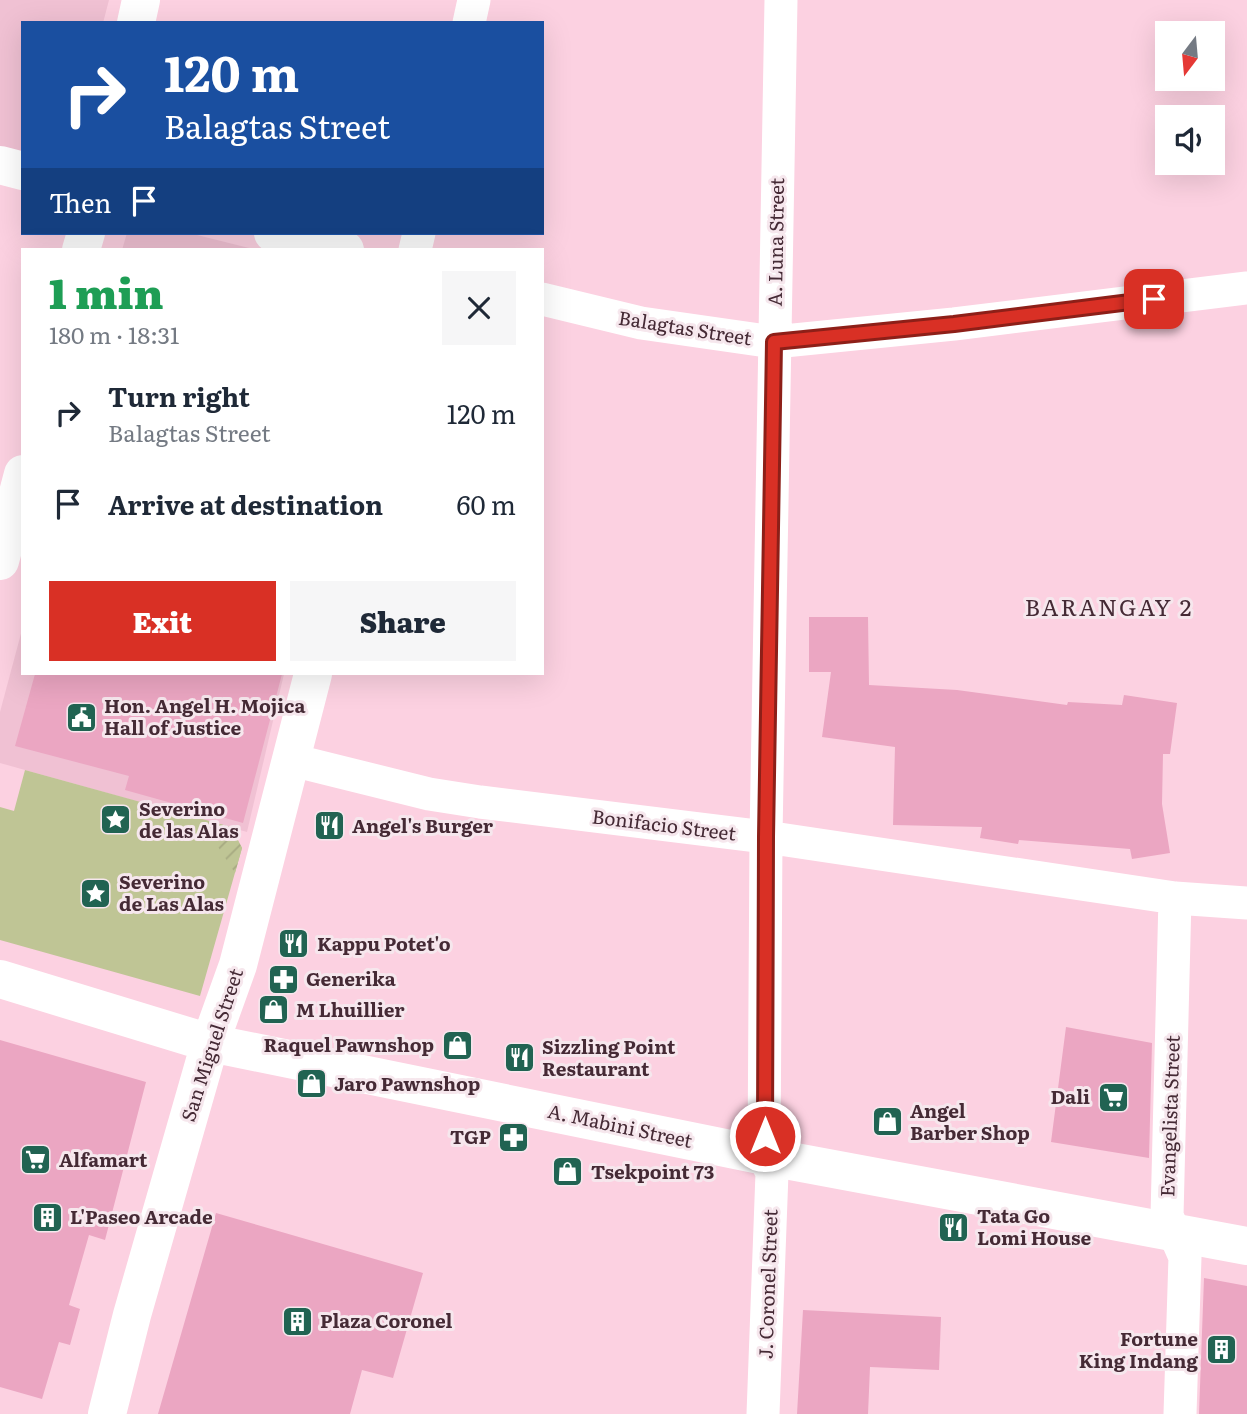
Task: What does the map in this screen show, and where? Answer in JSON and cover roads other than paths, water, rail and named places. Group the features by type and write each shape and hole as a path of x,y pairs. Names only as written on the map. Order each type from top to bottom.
{"main road":[{"path":"136,21 141,0"},
{"path":"0,165 21,170"},
{"path":"281,235 337,248"},
{"path":"0,561 21,482"},
{"name":"San Miguel Street","path":"107,1414 132,1315 210,1043 232,985 313,675"},
{"name":"A. Mabini Street","path":"0,979 210,1043 764,1156 1247,1247"}],"street":[{"path":"469,21 474,0"},
{"name":"A. Luna Street","path":"764,1156 766,837 781,0"},
{"name":"Balagtas Street","path":"544,300 642,324 774,342 954,324 1247,288"},
{"name":"Bonifacio Street","path":"292,760 429,794 766,837 1175,898 1247,904"},
{"name":"Evangelista Street","path":"1175,898 1167,1216 1185,1257 1180,1414"},
{"name":"J. Coronel Street","path":"763,1414 772,1173 764,1156"}],"place":[{"name":"Hon. Angel H. Mojica Hall of Justice","path":"81,717"},
{"name":"Severino de las Alas","path":"116,820"},
{"name":"Angel's Burger","path":"329,826"},
{"name":"Severino de Las Alas","path":"96,893"},
{"name":"Kappu Potet'o","path":"294,944"},
{"name":"Generika","path":"283,979"},
{"name":"M Lhuillier","path":"273,1010"},
{"name":"Raquel Pawnshop","path":"457,1045"},
{"name":"Sizzling Point Restaurant","path":"519,1058"},
{"name":"Jaro Pawnshop","path":"311,1084"},
{"name":"Dali","path":"1113,1097"},
{"name":"Angel Barber Shop","path":"887,1122"},
{"name":"TGP","path":"514,1137"},
{"name":"Alfamart","path":"36,1160"},
{"name":"Tsekpoint 73","path":"568,1172"},
{"name":"L'Paseo Arcade","path":"47,1217"},
{"name":"Tata Go Lomi House","path":"954,1227"},
{"name":"Plaza Coronel","path":"297,1321"},
{"name":"Fortune King Indang","path":"1221,1350"}],"district":[{"name":"BARANGAY 2","path":"1109,608"}]}
